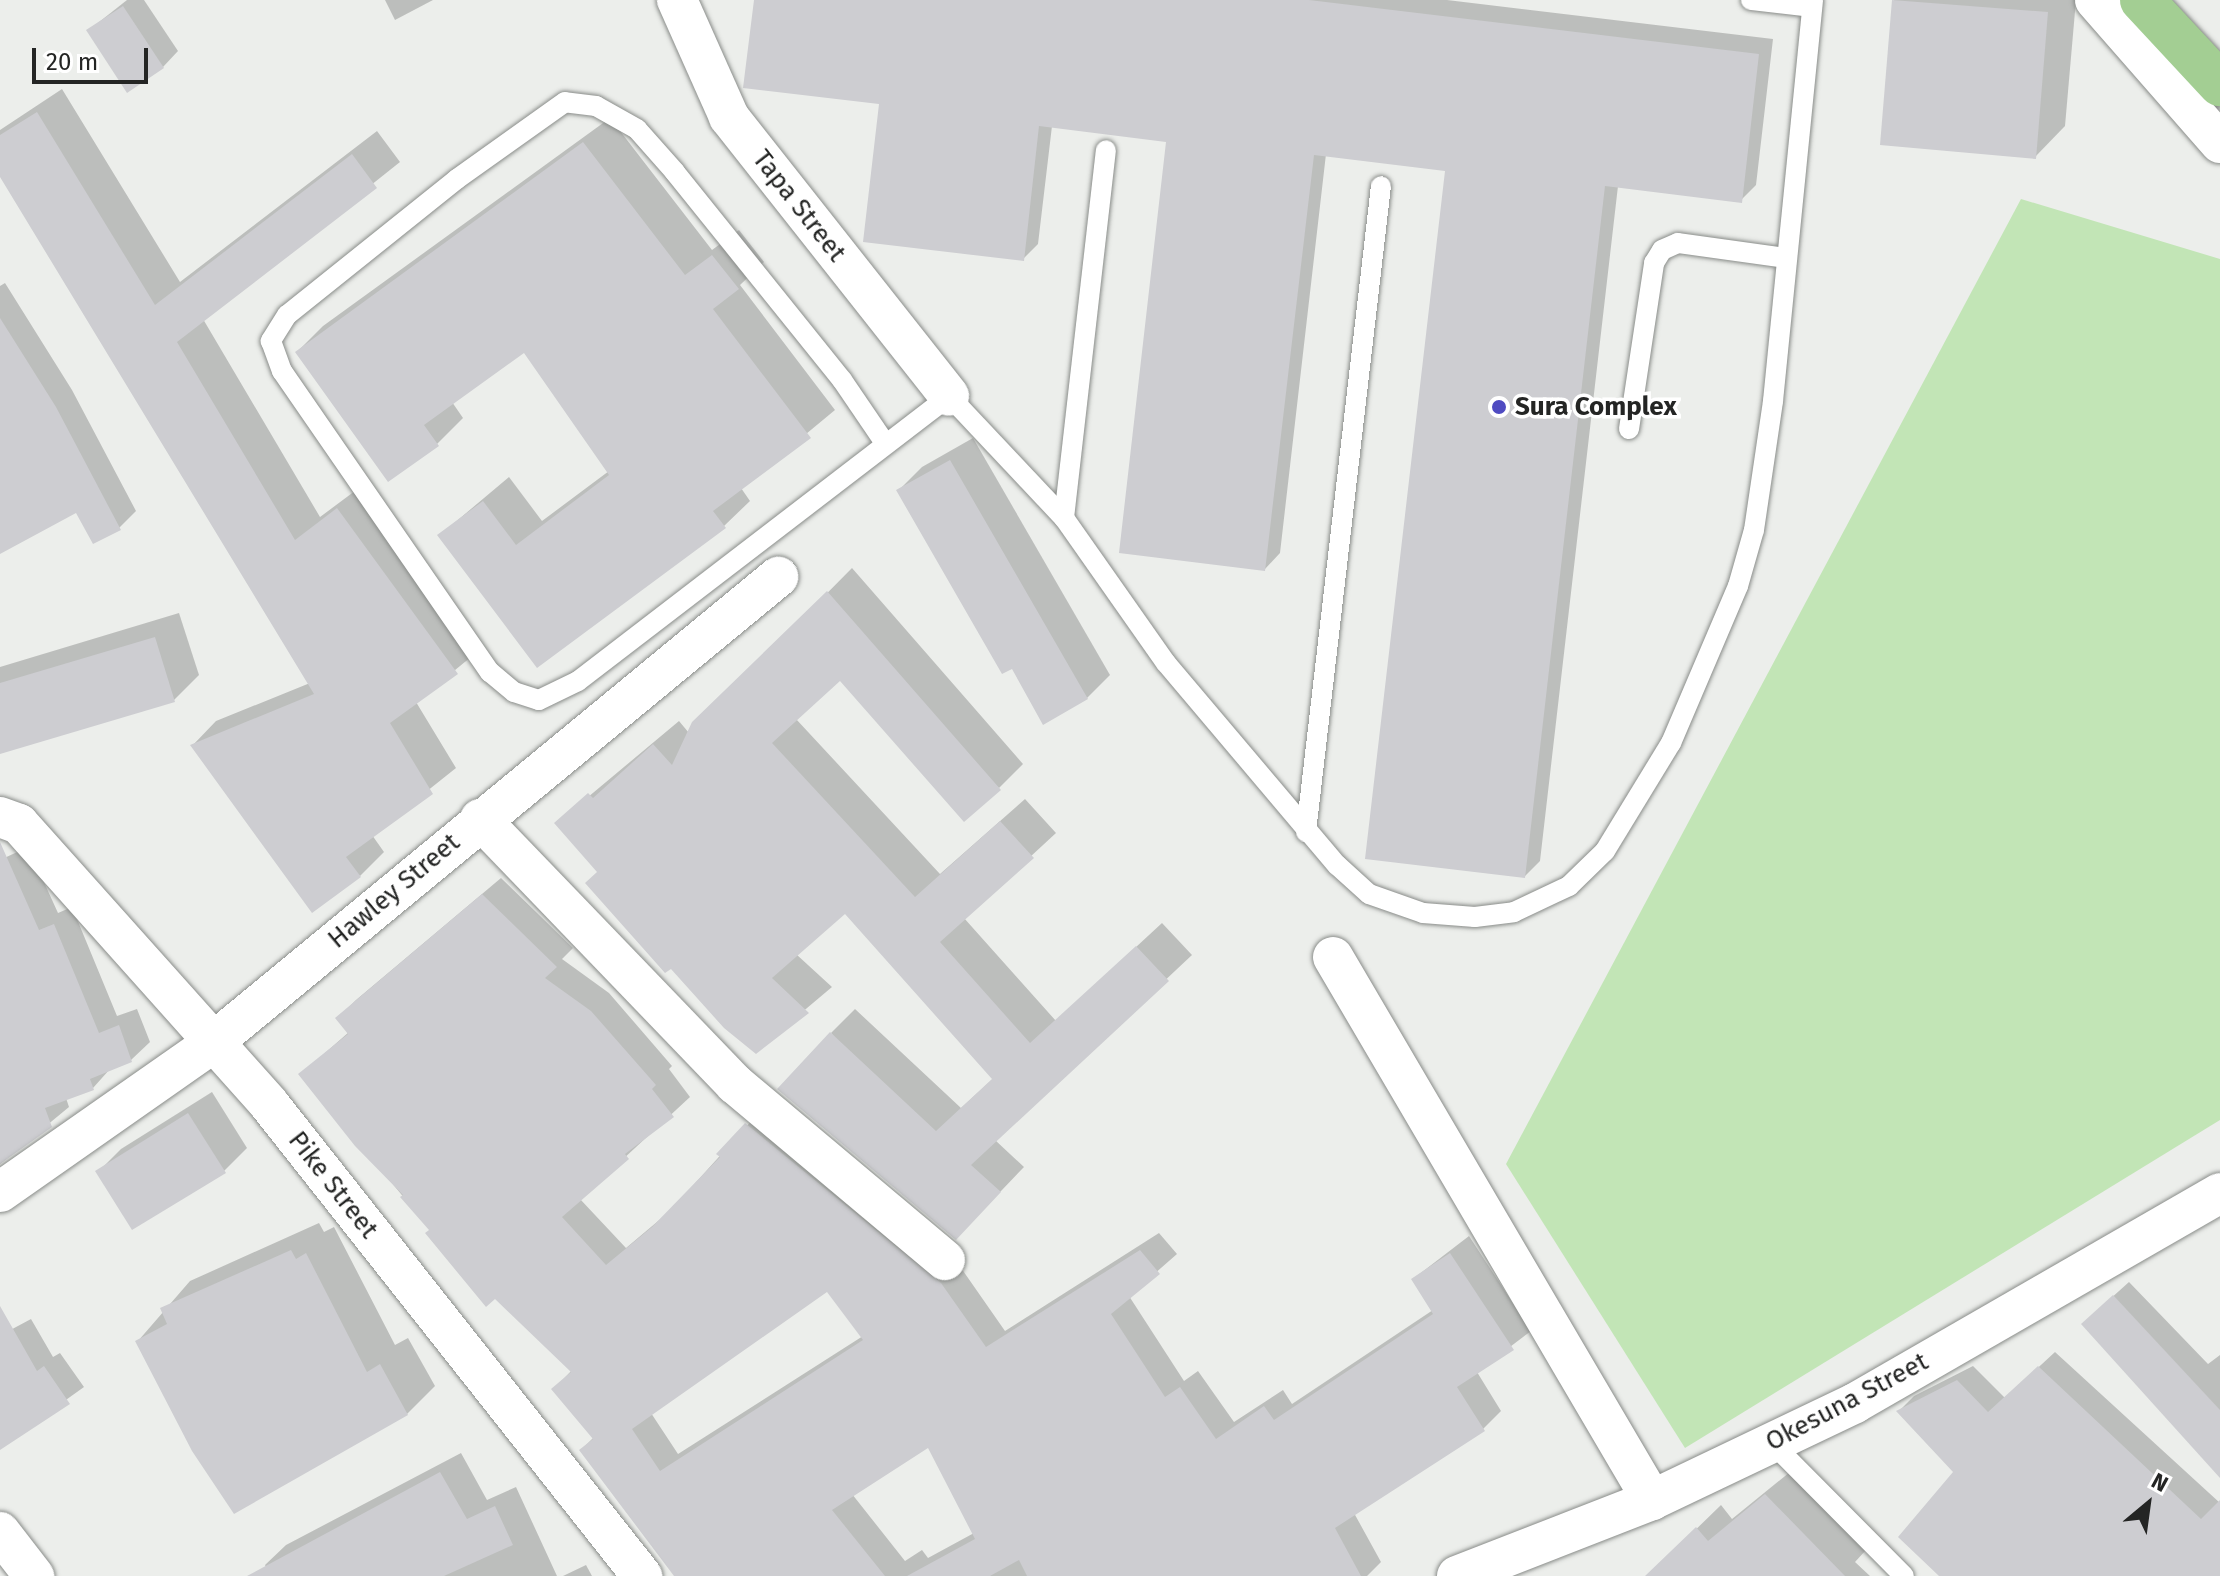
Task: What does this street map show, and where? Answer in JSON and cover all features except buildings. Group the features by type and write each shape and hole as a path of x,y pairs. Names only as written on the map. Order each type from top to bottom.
{"highway":[{"path":"2142,0 2220,84"}],"street":[{"name":"Tapa Street","path":"677,0 729,117 949,396"},
{"path":"2095,0 2220,143"},
{"name":"Hawley Street","path":"0,1192 211,1044 480,819 778,577"},
{"name":"Pike Street","path":"0,817 19,824 211,1044 269,1104 642,1576"},
{"path":"480,819 735,1084 945,1260"},
{"path":"1333,957 1652,1500"},
{"name":"Okesuna Street","path":"1457,1576 1652,1500 1855,1403 2220,1193"},
{"path":"0,1532 34,1576"}],"lane":[{"path":"885,443 842,380 685,184 637,129 596,106 565,102 457,179 287,315 271,341 282,371 490,672 514,692 539,700 578,681 949,396 1064,518 1166,663 1306,832 1369,894 1423,913 1462,916 1514,912 1569,886 1605,851 1671,743 1738,586 1756,516 1813,4 1751,0"},
{"path":"1064,518 1106,150"},
{"path":"1306,832 1381,186"},
{"path":"1629,429 1654,263 1662,250 1678,243 1786,258"},
{"path":"1772,1443 1904,1576"}],"green space":[{"path":"2021,199 2220,259 2220,1120 1685,1448 1506,1164"}],"place":[{"name":"Sura Complex","path":"1499,407"}]}
